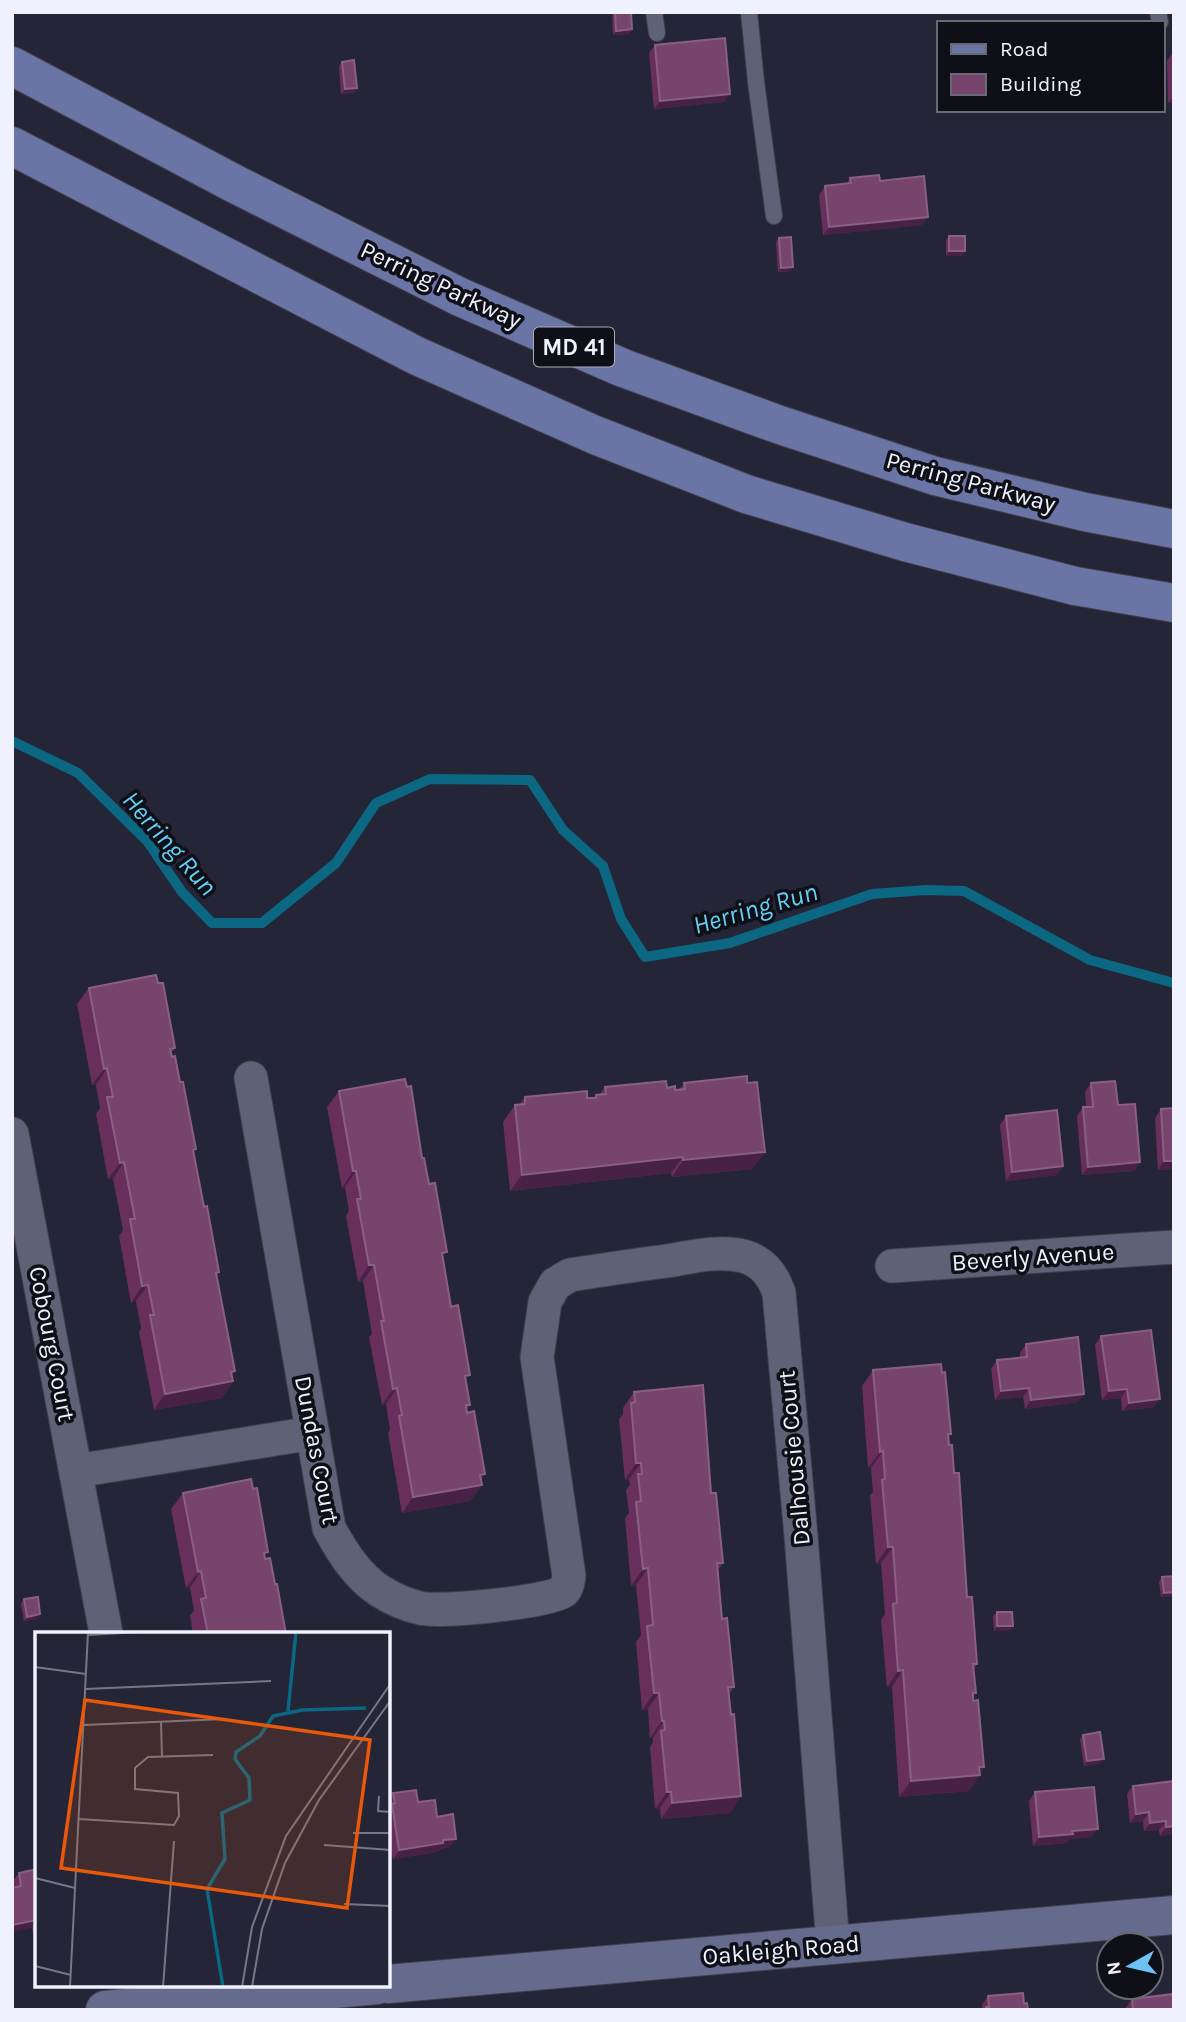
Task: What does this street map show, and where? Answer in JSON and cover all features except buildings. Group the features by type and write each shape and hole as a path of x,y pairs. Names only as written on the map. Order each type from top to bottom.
{"main road":[{"name":"Perring Parkway","path":"12,66 235,184 460,297 623,368 780,425 934,476 1085,512 1174,529"},
{"path":"12,146 417,356 595,435 746,494 905,542 1074,586 1174,603"}],"street":[{"name":"Dundas Court","path":"251,1078 329,1528 340,1549 358,1572 379,1590 421,1609 452,1610 564,1592 569,1576 537,1357"},
{"name":"Cobourg Court","path":"12,1134 106,1632"},
{"name":"Beverly Avenue","path":"892,1266 1174,1247"},
{"name":"Dalhousie Court","path":"537,1357 545,1302 555,1284 570,1275 709,1255 742,1256 765,1268 776,1282 801,1536 832,1945"},
{"path":"76,1471 313,1433"},
{"name":"Oakleigh Road","path":"390,1984 1174,1914"},
{"path":"105,2010 174,1994 332,1987"}],"lane":[{"path":"654,12 657,33"},
{"path":"749,12 774,216"}],"waterway":[{"name":"Herring Run","path":"12,741 78,773 147,841 182,892 212,923 262,923 336,863 376,803 430,779 530,780 563,830 603,866 621,919 645,957 730,943 872,894 926,890 964,891 1090,960 1174,983"}]}
